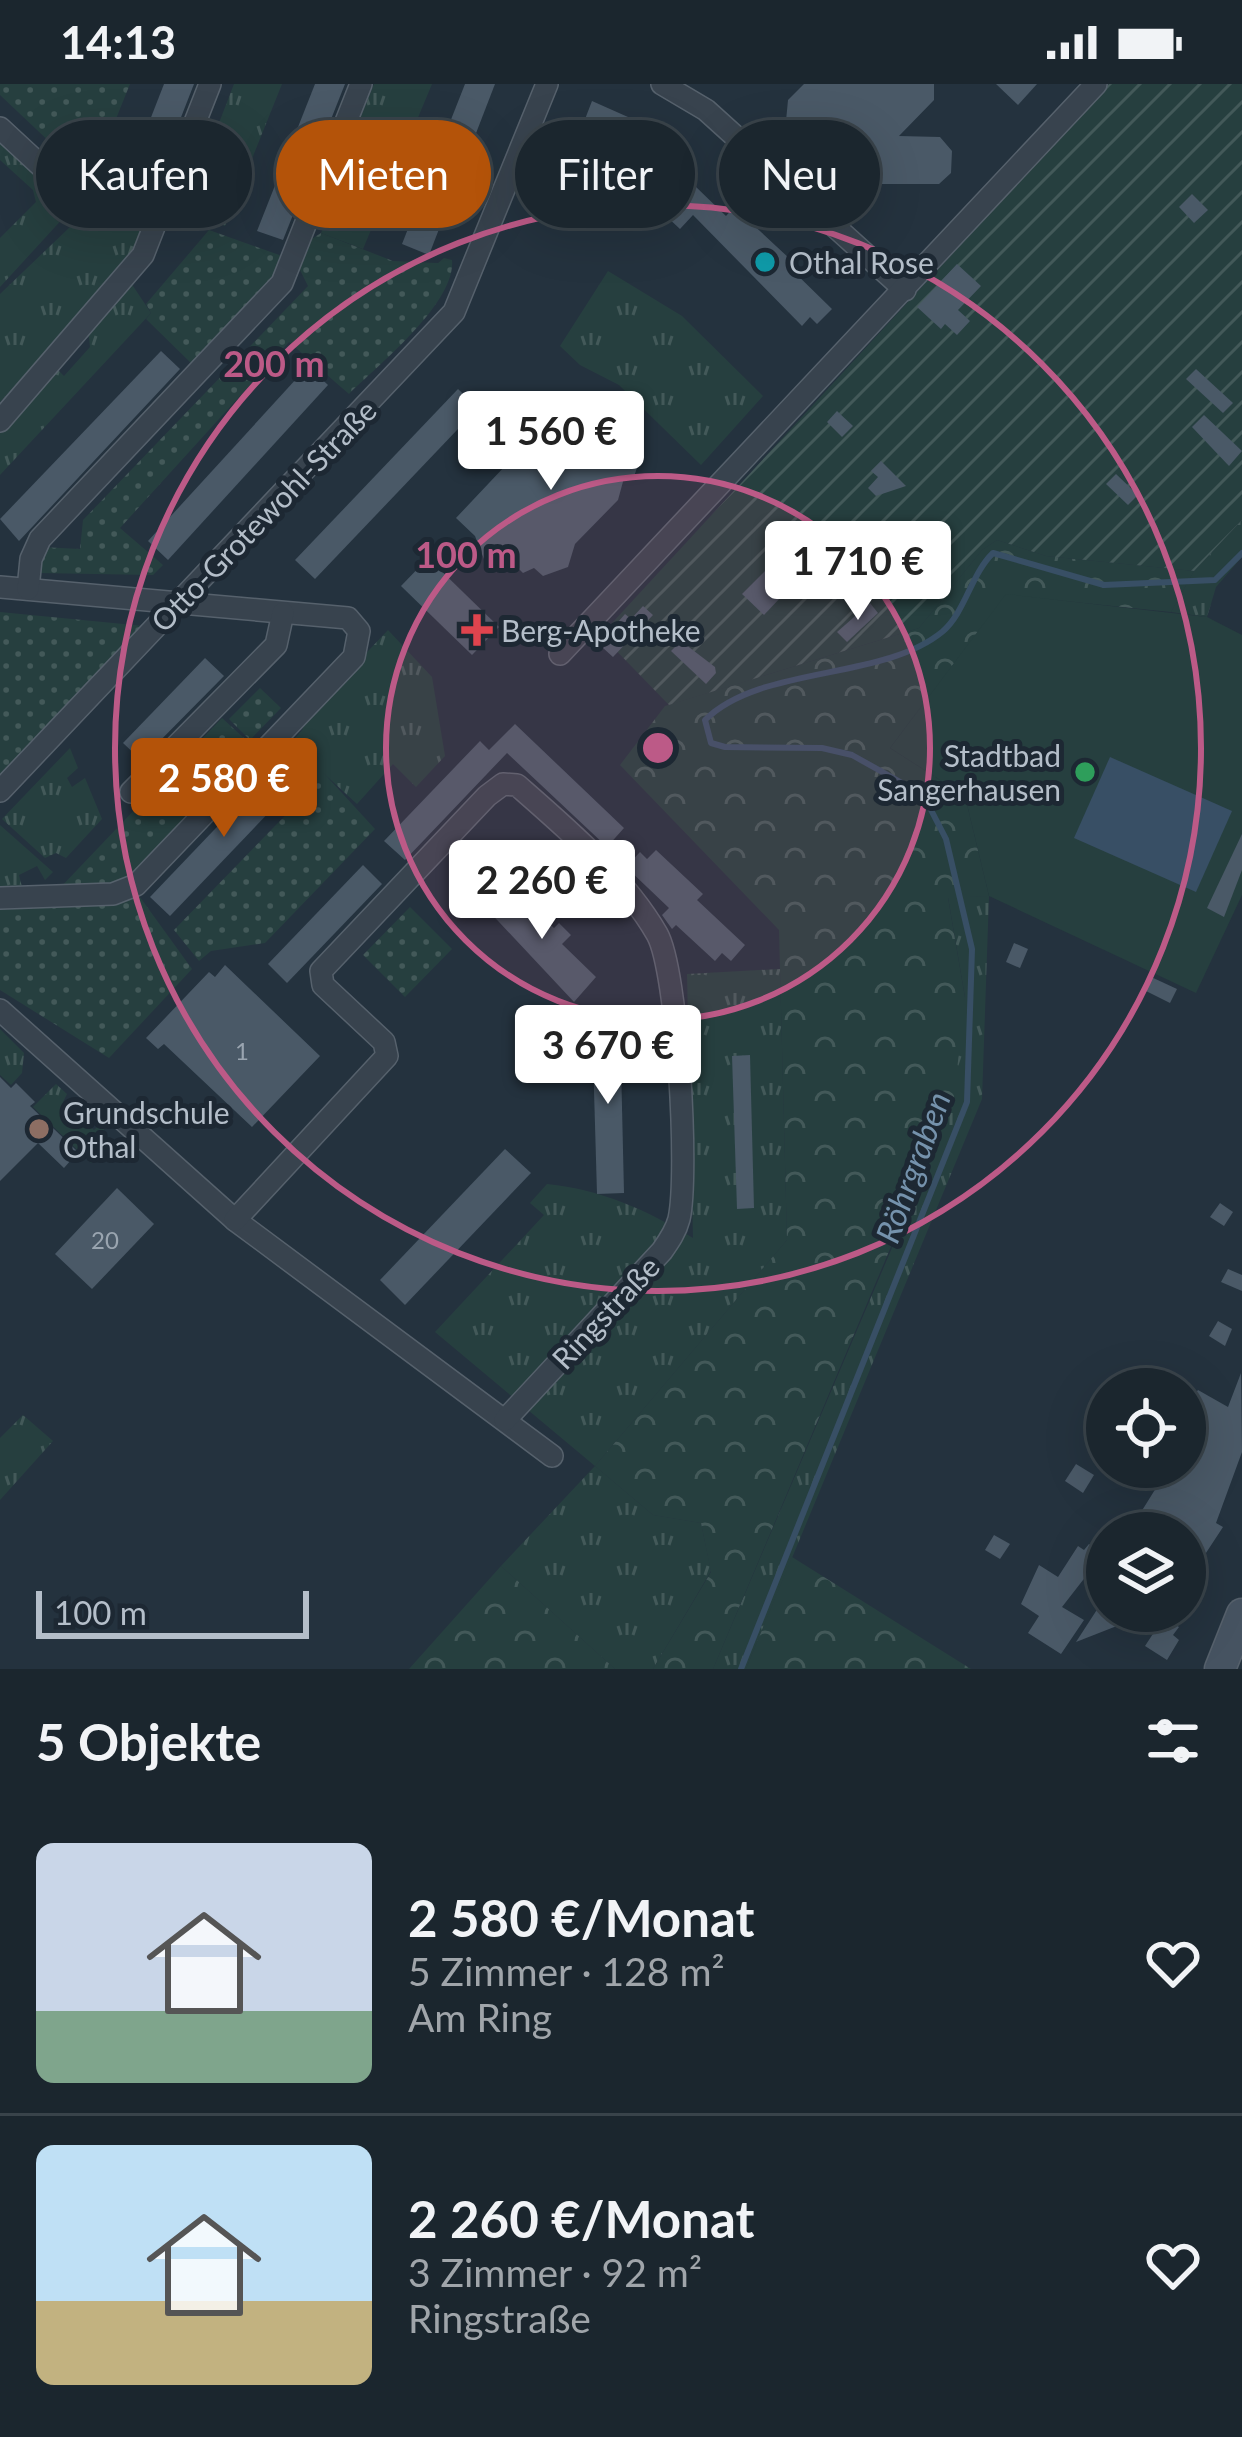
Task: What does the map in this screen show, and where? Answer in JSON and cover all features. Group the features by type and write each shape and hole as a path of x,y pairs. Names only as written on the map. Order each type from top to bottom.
{"main road":[{"path":"1220,1669 1242,1613"}],"street":[{"path":"0,422 143,255 210,84"},
{"path":"28,589 31,559 40,539 282,284 361,84"},
{"name":"Otto-Grotewohl-Straße","path":"0,791 454,312 547,84"},
{"path":"662,84 706,110 905,290"},
{"path":"560,654 1096,84"},
{"path":"0,128 36,161"},
{"path":"0,587 356,623 356,654 136,885 113,894 0,898"},
{"path":"131,792 272,649 283,613"},
{"name":"Ringstraße","path":"235,1220 386,1058 386,1045 325,987 320,976 326,965 487,796 507,783 521,788 598,863 661,943 676,1020 678,1224 658,1256 505,1420"},
{"path":"0,1010 235,1220 552,1456"}],"green space":[{"path":"0,84 130,84 116,120 36,120 36,129 0,95"},
{"path":"234,84 282,84 252,159 252,120 220,120"},
{"path":"374,84 432,84 417,120 359,120"},
{"path":"1109,84 1242,84 1242,520 1194,571 1046,556 997,540 982,550 919,628 669,705 601,635"},
{"path":"0,134 36,167 36,202 33,190 0,160"},
{"path":"36,202 36,228 54,228 0,287 0,238"},
{"path":"69,228 147,228 132,259 0,402 0,294"},
{"path":"323,228 372,228 363,249 321,233"},
{"path":"209,230 285,257 276,279 193,365 146,319 151,313 146,304"},
{"path":"321,233 393,261 452,260 450,277 429,314 349,394 289,342 120,528 163,565 153,575 38,573 41,547 80,549 83,520 308,286 296,262 304,244"},
{"path":"608,271 682,316 763,396 701,465 619,385 580,365 560,346"},
{"path":"131,283 151,313 0,475 0,431 55,367 64,376 90,347 88,330"},
{"path":"1242,520 1242,557 1216,587 1207,617 1171,612 1194,571"},
{"path":"997,540 1046,556 1194,571 1171,612 1006,595 890,748 965,796 989,896 948,898 965,998 954,1097 713,1669 653,1669 711,1572 701,1523 653,1515 595,1466 787,1240 779,930 620,765 665,706 919,628 982,550"},
{"name":"Stadtbad Sangerhausen","path":"1006,594 1207,617 1242,635 1242,895 1196,993 989,896 965,796 890,748"},
{"path":"0,612 144,626 0,779"},
{"path":"388,630 432,677 445,756 416,787 393,764 357,804 320,770 304,787 271,754 279,746 285,750 303,729 299,724"},
{"path":"260,688 281,708 250,740 229,719"},
{"path":"222,718 257,750 122,884 58,890"},
{"path":"70,748 78,768 67,778 72,787 85,778 102,819 66,858 56,853 45,858 2,819"},
{"path":"320,769 375,829 265,943 211,951 199,961 174,930 308,792 304,787"},
{"path":"0,825 53,872 45,880 37,866 19,875 23,891 0,887"},
{"path":"137,893 192,969 109,1058 0,990 0,901"},
{"path":"989,896 982,1099 746,1669 713,1669 920,1182 965,997 948,897"},
{"path":"410,907 452,949 405,997 363,955"},
{"path":"780,969 787,1240 595,1466 435,1332 544,1215 530,1203 547,1184 623,1203 693,1238 687,974"},
{"path":"0,1029 24,1053 22,1073 11,1085 0,1075"},
{"path":"56,1084 67,1094 63,1102 94,1130 101,1123 115,1154 109,1161 101,1154 91,1163 33,1107"},
{"path":"23,1415 53,1441 0,1500 0,1438"},
{"path":"595,1466 653,1515 701,1523 711,1571 653,1669 615,1669 501,1566"},
{"path":"792,1557 971,1669 746,1669"},
{"path":"501,1566 615,1669 409,1669"}],"water":[{"path":"1110,757 1232,811 1196,892 1074,838"}],"building":[{"path":"164,84 194,84 180,120 150,120"},
{"path":"315,84 345,84 331,120 301,120"},
{"path":"465,84 495,84 481,120 451,120"},
{"path":"804,84 934,84 934,100 899,136 940,137 952,151 951,173 939,184 882,184 880,120 786,120 788,100"},
{"path":"996,84 1037,84 1018,105"},
{"path":"592,101 635,120 585,120"},
{"path":"276,183 276,228 288,228 283,240 257,231"},
{"name":"Othal Rose","path":"695,186 719,209 719,228 757,228 832,309 817,324 810,317 802,326 695,217"},
{"path":"1192,194 1208,210 1194,223 1179,207"},
{"path":"408,228 439,228 429,255 402,244"},
{"path":"957,264 981,286 958,310 970,321 957,335 945,324 941,329 917,307"},
{"path":"161,351 180,369 19,541 0,519"},
{"path":"308,366 328,385 168,560 148,541"},
{"path":"1196,369 1233,403 1223,413 1186,379"},
{"path":"458,389 478,408 315,579 295,560"},
{"path":"568,399 601,430 612,418 636,442 631,452 641,455 633,480 624,478 618,500 575,544 568,567 543,576 534,568 523,573 514,564 489,572 475,536 456,518"},
{"path":"837,411 853,426 842,437 827,422"},
{"path":"1204,415 1242,451 1229,466 1192,427"},
{"path":"881,461 906,486 876,496 868,488 878,477 871,471"},
{"path":"1116,474 1138,495 1128,505 1106,484"},
{"path":"779,557 800,577 764,615 742,594"},
{"path":"428,558 499,627 472,655 401,586"},
{"path":"870,603 878,613 847,642 837,632"},
{"path":"643,606 653,615 613,657 603,648 610,641 605,637 625,614 631,619"},
{"path":"681,641 715,667 716,673 706,684 671,651"},
{"path":"205,658 224,676 141,760 123,743"},
{"path":"515,724 624,828 607,847 507,753 405,860 384,841 480,741 489,750"},
{"path":"277,764 297,783 170,916 150,897"},
{"path":"1242,834 1242,870 1224,917 1207,908"},
{"path":"656,850 703,894 697,900 745,945 731,961 722,953 715,961 676,925 672,929 662,915 669,908 626,867 640,852 647,859"},
{"path":"363,865 382,884 287,983 268,964"},
{"path":"514,890 554,928 559,923 571,935 562,944 596,977 574,1002 484,906 498,891 506,899"},
{"path":"1014,943 1028,949 1020,968 1006,962"},
{"path":"225,965 320,1056 252,1127 164,1044 158,1049 146,1038 209,972 215,977"},
{"path":"1149,976 1177,989 1170,1003 1142,989"},
{"path":"592,1021 620,1021 624,1193 597,1194"},
{"path":"750,1055 754,1208 737,1209 732,1056"},
{"name":"Grundschule Othal","path":"0,1077 11,1088 16,1083 35,1102 30,1106 78,1152 64,1168 38,1143 0,1181"},
{"path":"505,1149 531,1173 405,1305 380,1280"},
{"path":"117,1188 154,1224 92,1289 55,1254"},
{"path":"1220,1203 1233,1212 1224,1226 1210,1217"},
{"path":"1228,1269 1242,1275 1242,1291 1221,1282"},
{"path":"1218,1321 1232,1329 1225,1346 1209,1336"},
{"path":"1241,1373 1242,1452 1216,1523 1223,1527 1206,1553 1206,1512 1141,1512 1156,1488 1206,1488 1206,1395 1228,1407"},
{"path":"1076,1464 1086,1470 1083,1493 1065,1481"},
{"path":"994,1535 1010,1544 1000,1559 985,1550"},
{"path":"1078,1546 1084,1550 1086,1576 1062,1607 1084,1620 1061,1654 1028,1633 1039,1616 1021,1604 1039,1565 1058,1577"},
{"path":"1086,1627 1086,1632 1102,1632 1076,1642"},
{"path":"1154,1632 1175,1632 1179,1640 1167,1660 1145,1646"}],"waterway":[{"name":"Röhrgraben","path":"741,1669 967,1102 972,949 946,839 929,806 902,783 852,755 822,748 725,747 711,743 705,720 757,690 917,648 950,624 993,553 1104,585 1215,580 1242,553"}],"place":[{"name":"Othal Rose","path":"765,262"},
{"name":"Berg-Apotheke","path":"477,630"},
{"name":"Stadtbad Sangerhausen","path":"1085,772"},
{"name":"Grundschule Othal","path":"39,1129"}]}
